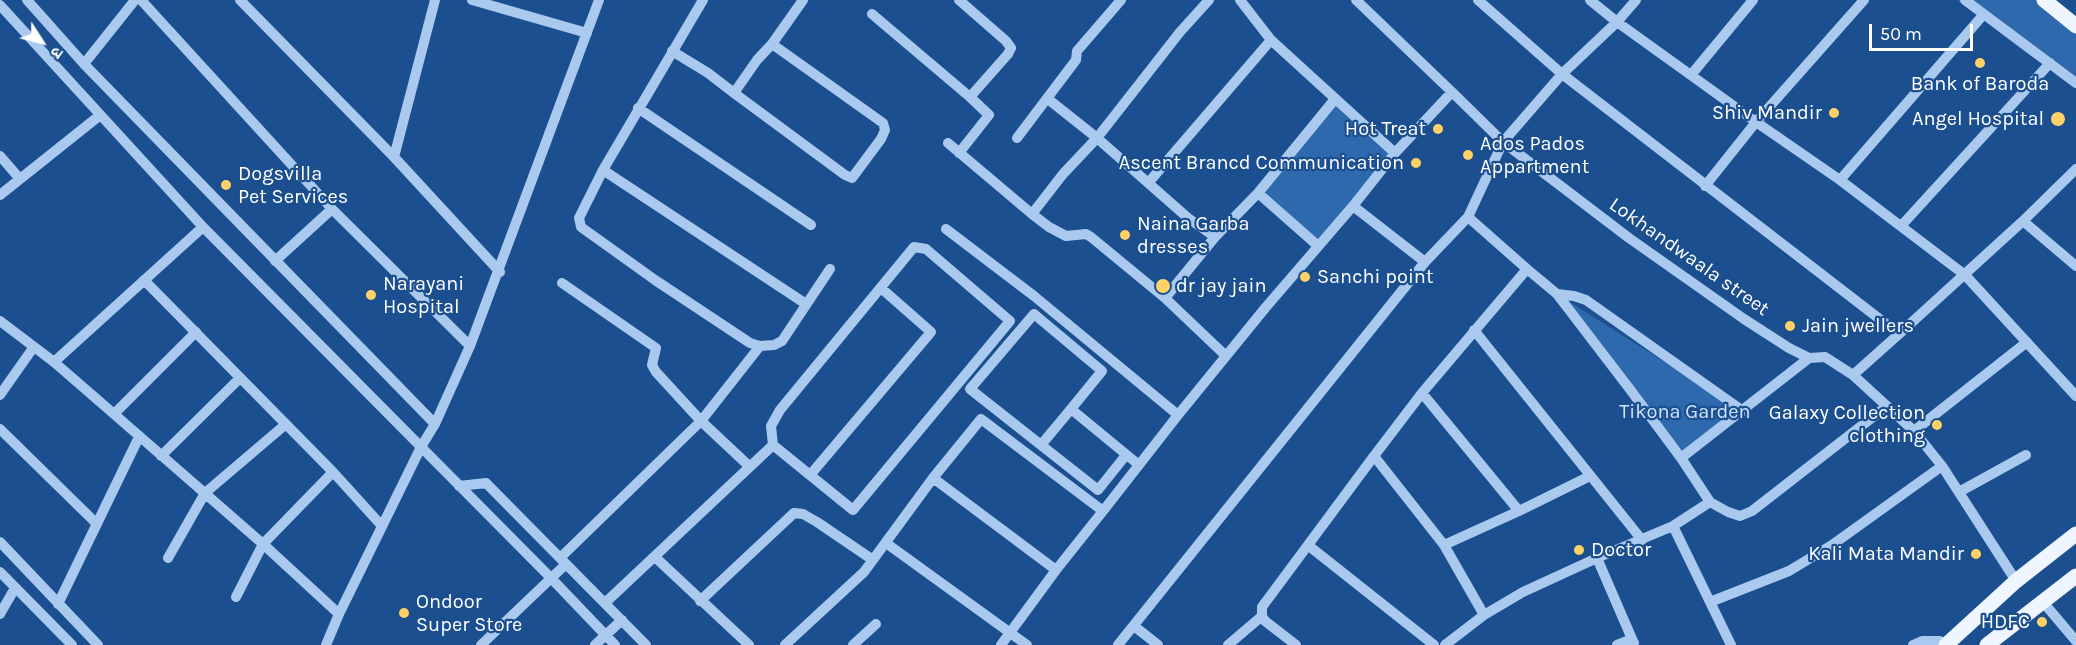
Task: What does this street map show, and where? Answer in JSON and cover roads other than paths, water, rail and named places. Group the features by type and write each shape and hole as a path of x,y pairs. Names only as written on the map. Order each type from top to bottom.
{"main road":[{"path":"2044,0 2076,26"},
{"path":"1948,644 2016,581 2076,534"},
{"path":"1988,645 2076,576"}],"street":[{"path":"27,0 84,64 435,424"},
{"path":"84,64 135,0"},
{"path":"141,0 332,209 470,346"},
{"path":"240,0 394,157 500,272"},
{"path":"394,157 435,0"},
{"path":"472,0 587,33"},
{"path":"326,645 382,526 421,447 435,424 470,346 500,272 599,0"},
{"path":"703,0 603,170 579,218 580,226 655,280 750,343 760,346 774,345 782,341 830,269"},
{"path":"734,93 803,0"},
{"path":"959,0 1011,48 970,98"},
{"path":"1017,138 1076,60 1077,51 1121,0"},
{"path":"1032,214 1063,174 1097,138 1180,32 1209,0"},
{"path":"1240,0 1271,40 1395,153"},
{"name":"Lokhandwaala street","path":"1356,0 1503,142 1629,238 1789,348 1809,358 1826,357 1853,375 1914,431 1942,466 2016,581"},
{"path":"1478,0 1562,74 1899,334"},
{"path":"1590,0 1617,22 1840,180 1965,275 2076,396"},
{"path":"1118,645 1425,261 1468,217 1503,142 1562,74 1617,22 1636,0"},
{"path":"1691,75 1753,0"},
{"path":"1706,186 1756,122 1864,0"},
{"path":"1965,0 2076,83"},
{"path":"0,5 99,116 203,227 615,645"},
{"path":"872,14 989,115 959,153"},
{"path":"1840,180 1984,14"},
{"path":"1149,182 1271,40"},
{"path":"672,51 708,74 852,178 881,139 885,130 883,123 772,44"},
{"path":"1901,226 2049,63"},
{"path":"1001,645 1056,570 1226,356 1395,153 1452,92"},
{"path":"1048,99 1149,182 1188,218 1215,237"},
{"path":"1165,298 1215,237 1258,193 1335,99"},
{"path":"638,108 811,225"},
{"path":"0,195 99,116"},
{"path":"948,143 1032,214 1066,236 1086,234 1091,237 1165,298 1226,356"},
{"path":"0,156 20,179"},
{"path":"603,170 807,304"},
{"path":"1853,375 2074,174"},
{"path":"1258,193 1317,245"},
{"path":"1353,206 1425,261"},
{"path":"275,261 332,209"},
{"path":"1468,217 1557,294 1681,458 1710,502 1728,512 1740,516 1752,511 1887,406"},
{"path":"2023,221 2076,266"},
{"path":"54,362 203,227"},
{"path":"946,229 1034,296 1178,415"},
{"path":"921,246 926,249 1010,321 854,510 773,445 771,426 780,410 914,247 921,246"},
{"path":"1296,645 1265,621 1262,608 1422,393 1527,269"},
{"path":"144,280 333,472 382,526"},
{"path":"562,283 656,348 652,365 656,372 701,421 748,466"},
{"path":"811,474 931,332 881,288"},
{"path":"1557,294 1586,300 1743,411"},
{"path":"1041,446 1102,371 1034,314 970,390 1041,446 1098,490 1126,455"},
{"path":"0,321 54,362 140,436 339,614"},
{"path":"1474,330 1642,540"},
{"path":"114,414 196,332"},
{"path":"1914,431 2027,342"},
{"path":"487,643 563,561 701,421 760,346"},
{"path":"0,395 33,348"},
{"path":"1681,458 1809,358"},
{"path":"161,456 240,378"},
{"path":"1422,393 1519,512"},
{"path":"1071,409 1138,465"},
{"path":"785,645 864,572 933,478 981,419 1103,511"},
{"path":"168,558 205,493 286,424"},
{"path":"0,429 97,524"},
{"path":"58,604 140,436"},
{"path":"604,603 773,445"},
{"path":"1959,492 2026,454"},
{"path":"1374,456 1444,545 1484,615"},
{"path":"1710,602 1789,571 1832,544 1942,466"},
{"path":"236,597 263,544 333,472"},
{"path":"1444,545 1519,512 1590,476"},
{"path":"933,478 1056,570"},
{"path":"459,486 486,483 646,645"},
{"path":"1444,645 1484,615 1523,592 1673,526 1710,502"},
{"path":"700,601 794,513 803,514 817,522 873,560"},
{"path":"1673,526 1731,645"},
{"path":"0,542 98,645"},
{"path":"886,543 1027,645"},
{"path":"1309,546 1434,645"},
{"path":"655,557 749,645"},
{"path":"1597,558 1634,642 1617,645"},
{"path":"0,572 72,645"},
{"path":"0,614 15,588"},
{"path":"2043,602 2076,641"},
{"path":"1228,645 1262,616"},
{"path":"595,645 622,621"},
{"path":"853,645 876,624"},
{"path":"1134,626 1158,645"},
{"path":"1913,645 1922,641 1940,641 1948,644"}],"place":[{"name":"Bank of Baroda","path":"1980,63"},
{"name":"Shiv Mandir","path":"1834,113"},
{"name":"Angel Hospital","path":"2058,119"},
{"name":"Hot Treat","path":"1438,129"},
{"name":"Ados Pados Appartment","path":"1468,155"},
{"name":"Ascent Brancd Communication","path":"1416,163"},
{"name":"Dogsvilla Pet Services","path":"226,185"},
{"name":"Naina Garba dresses","path":"1125,235"},
{"name":"Sanchi point","path":"1305,277"},
{"name":"dr jay jain","path":"1163,286"},
{"name":"Narayani Hospital","path":"371,295"},
{"name":"Jain jwellers","path":"1790,326"},
{"name":"Galaxy Collection clothing","path":"1937,425"},
{"name":"Doctor","path":"1579,550"},
{"name":"Kali Mata Mandir","path":"1976,554"},
{"name":"Ondoor Super Store","path":"404,613"},
{"name":"HDFC","path":"2042,622"}],"park label":[{"name":"Tikona Garden","path":"1685,412"}]}
